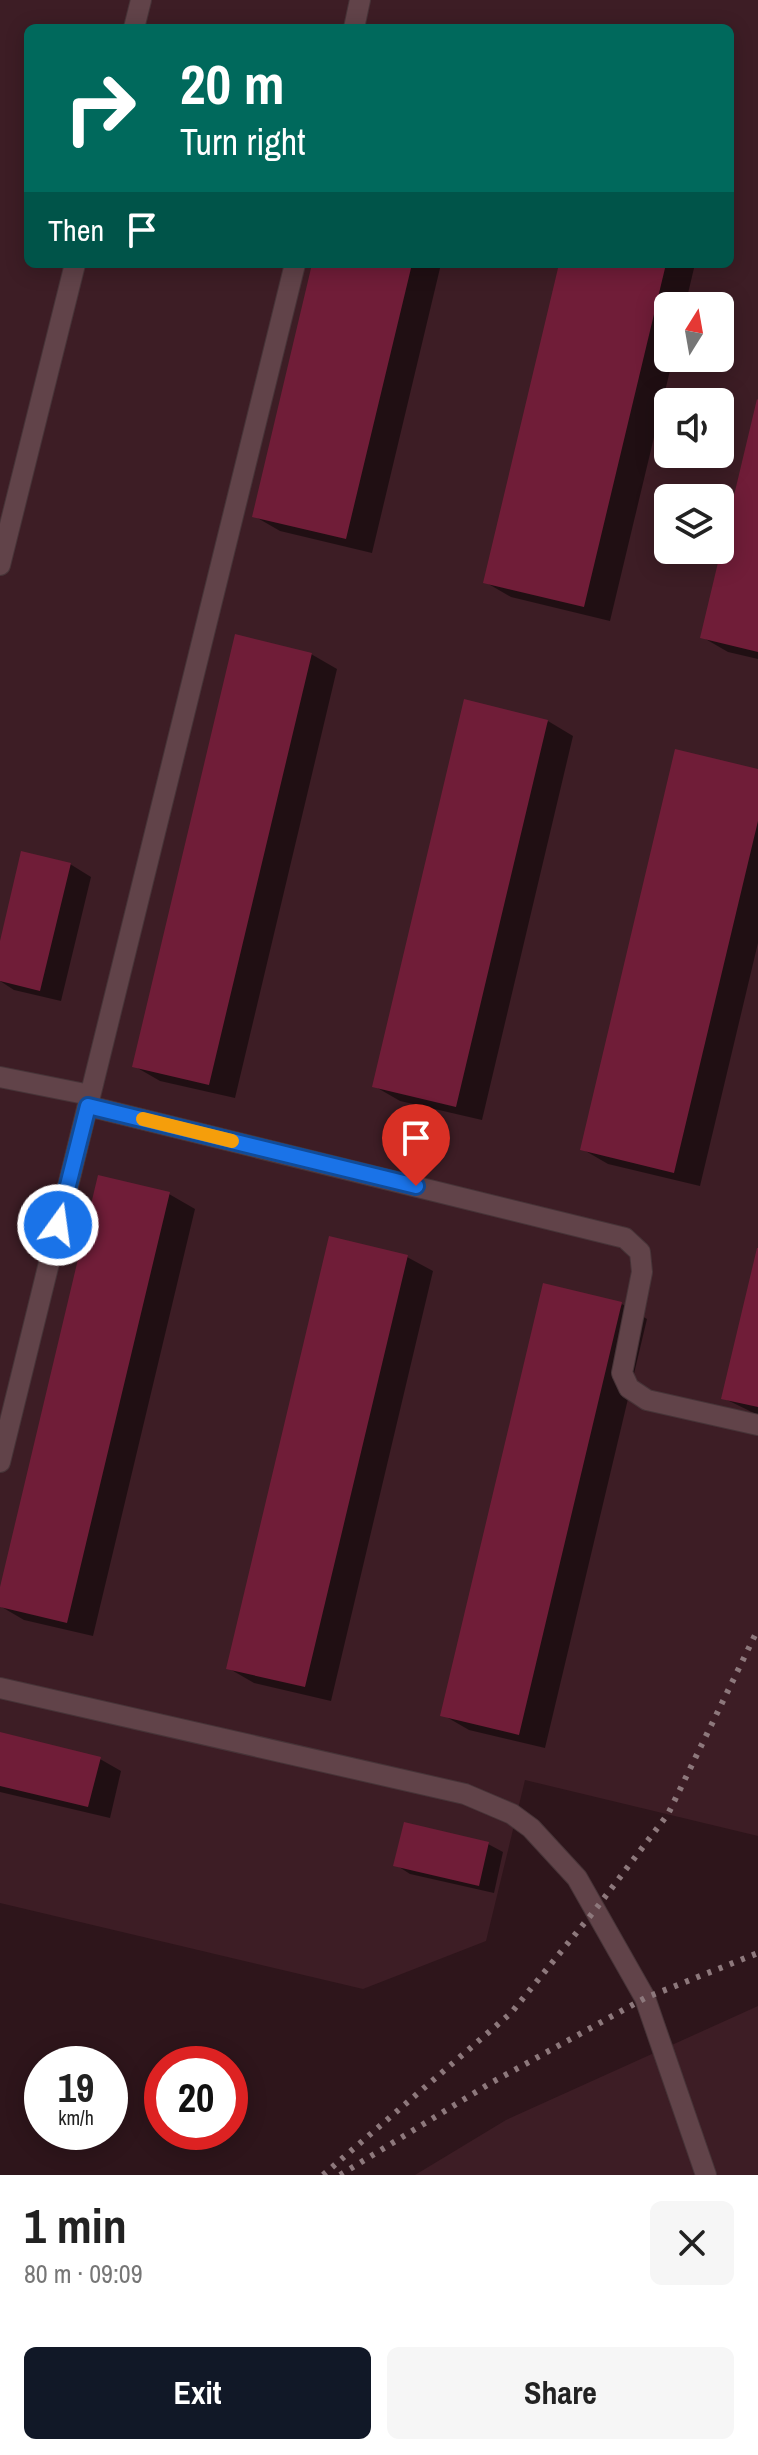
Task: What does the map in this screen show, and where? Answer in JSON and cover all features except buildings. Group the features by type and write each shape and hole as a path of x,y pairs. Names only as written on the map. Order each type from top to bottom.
{"lane":[{"path":"135,24 141,0"},
{"path":"355,24 360,0"},
{"path":"0,565 74,268"},
{"path":"0,1462 294,268"},
{"path":"0,1077 625,1238 640,1252 642,1272 622,1373 629,1388 647,1400 758,1425"},
{"path":"0,1688 465,1794 512,1814 566,1863 645,1998 706,2175"}],"shaded area":[{"path":"0,0 758,0 758,1836 525,1780 486,1941 363,1989 0,1903"},
{"path":"758,2006 758,2175 415,2175 506,2120"}],"railway":[{"path":"323,2175 511,2013 595,1910 668,1814 758,1629"},
{"path":"340,2175 489,2084 645,1998 758,1953"}],"slow traffic":[{"path":"143,1119 232,1141"}],"route":[{"path":"58,1225 88,1106 416,1186"}]}
